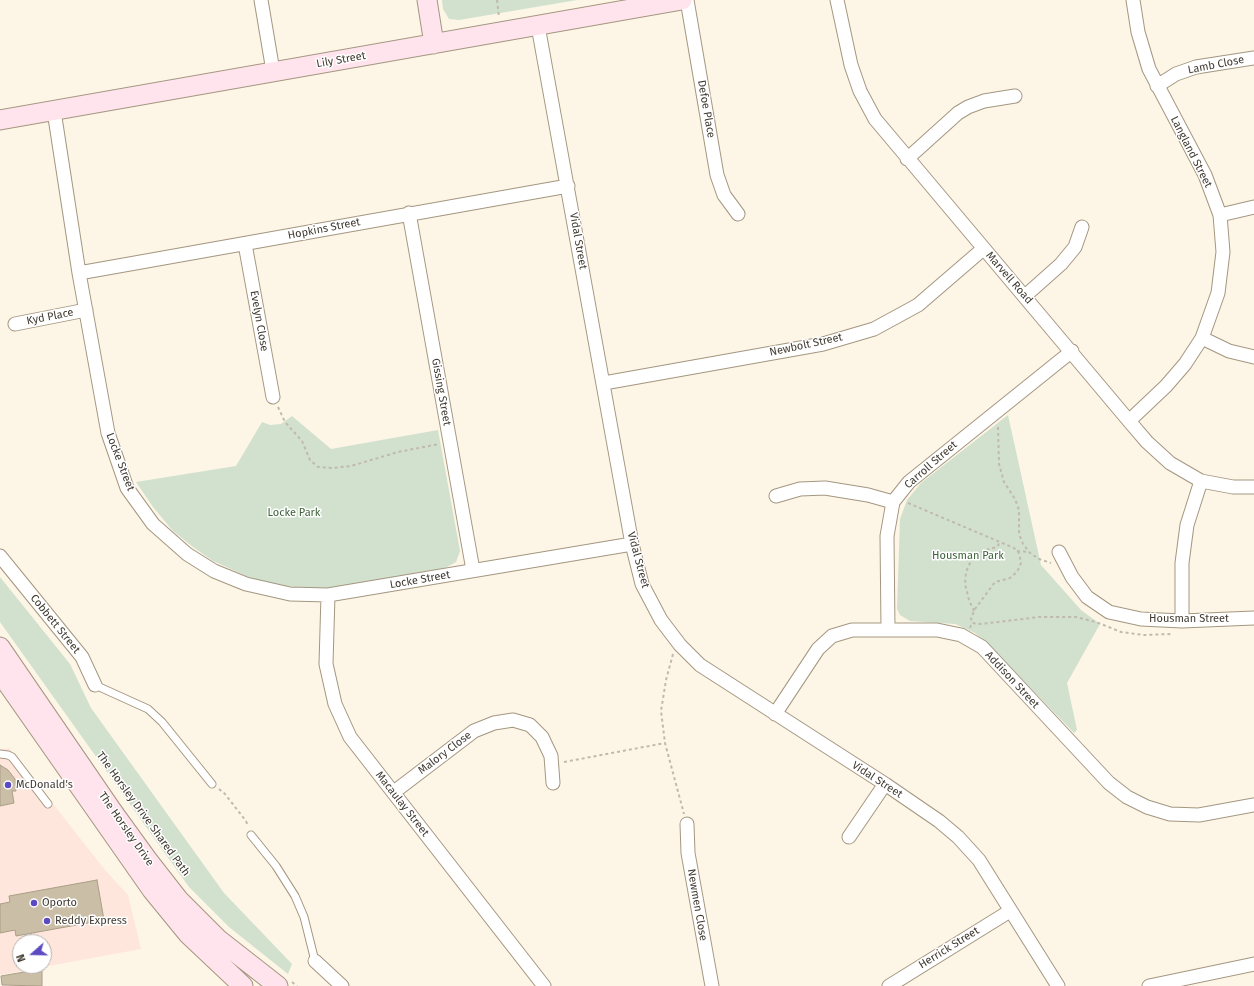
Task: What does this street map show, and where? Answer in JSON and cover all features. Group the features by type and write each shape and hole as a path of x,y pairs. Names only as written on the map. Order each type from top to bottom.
{"main road":[{"path":"427,0 434,44"},
{"name":"Lily Street","path":"0,120 682,0"},
{"name":"The Horsley Drive","path":"0,647 117,818 180,900 224,944 285,984"},
{"name":"The Horsley Drive","path":"0,673 152,890 188,934 243,986"}],"street":[{"path":"261,0 273,71"},
{"name":"Defoe Place","path":"687,0 717,175 724,195 738,214"},
{"name":"Marvell Road","path":"838,0 851,65 860,90 875,119 983,249 1072,351 1146,442 1170,463 1201,481 1233,487 1254,487"},
{"name":"Langland Street","path":"1129,421 1166,386 1185,364 1202,338 1218,292 1223,252 1220,215 1205,176 1157,86 1143,51 1133,0"},
{"name":"Vidal Street","path":"538,26 632,544 642,584 660,620 700,666 885,784 939,821 958,837 979,860 1058,986"},
{"name":"Lamb Close","path":"1157,86 1176,74 1196,67 1254,58"},
{"path":"907,159 958,113 968,107 984,101 1015,96"},
{"name":"Locke Street","path":"54,110 79,273 108,433 128,488 153,524 187,554 214,571 246,584 290,594 328,596 632,544"},
{"name":"Hopkins Street","path":"79,273 409,213 568,186"},
{"path":"1220,215 1254,207"},
{"name":"Gissing Street","path":"409,213 474,570"},
{"path":"1025,296 1062,264 1075,248 1082,227"},
{"name":"Evelyn Close","path":"245,244 273,397"},
{"name":"Newbolt Street","path":"604,383 823,344 874,329 918,305 983,249"},
{"name":"Kyd Place","path":"15,324 86,310"},
{"path":"1202,338 1229,351 1254,357"},
{"name":"Carroll Street","path":"888,629 887,536 894,500 909,482 1072,351"},
{"path":"1182,621 1182,563 1187,525 1201,481"},
{"path":"776,496 800,489 825,488 894,500"},
{"name":"Housman Street","path":"1058,552 1087,597 1110,612 1141,619 1182,621 1254,618"},
{"name":"Cobbett Street","path":"0,556 82,657 95,685"},
{"name":"Macaulay Street","path":"328,596 326,664 335,704 350,737 544,986"},
{"name":"Addison Street","path":"775,714 818,649 832,636 852,630 937,630 960,635 982,648 1109,783 1127,797 1147,807 1170,814 1199,815 1254,805"},
{"name":"Malory Close","path":"394,792 474,731 494,723 513,720 530,725 542,737 551,756 553,783"},
{"path":"849,837 885,784"},
{"name":"Newmen Close","path":"687,824 688,853 712,986"},
{"name":"Herrick Street","path":"889,986 1010,911"},
{"path":"315,961 342,986"},
{"path":"1149,986 1254,964"}],"lane":[{"name":"Cobbett Street","path":"95,685 148,709 162,722 212,784"},
{"path":"0,754 12,757 48,804"},
{"path":"251,835 276,866 295,896 304,917 315,961"}],"path":[{"path":"273,397 285,422 302,441 310,460 318,467 332,468 351,466 398,452 450,442"},
{"path":"1002,406 997,436 999,464 1004,482 1015,499 1019,510 1019,534 1023,544 1030,552 1047,563 1066,566"},
{"path":"894,500 1000,542 1017,551 1030,552"},
{"path":"974,611 969,600 966,584 966,572 970,563 978,554 985,550 997,547 1000,542"},
{"path":"966,639 972,623 974,611 995,582 1010,578 1017,572 1021,563 1017,551"},
{"path":"972,623 981,624 1039,617 1076,617 1096,622 1121,632 1144,635 1172,634"},
{"path":"677,641 666,680 661,711 665,743 687,824"},
{"path":"552,765 665,743"},
{"path":"212,784 225,794 246,821 251,835"},
{"path":"285,984 298,986"}],"shaded area":[{"path":"9,748 105,870 128,895 141,949 52,965 52,934 12,934 12,973 0,975 0,750"}],"green space":[{"path":"442,0 577,0 459,20 449,19 443,9"},
{"name":"Housman Park","path":"1008,415 1041,565 1081,610 1100,624 1067,683 1077,730 1074,733 989,645 975,633 955,624 910,621 900,615 897,609 900,519 907,500 921,483"},
{"name":"Locke Park","path":"292,416 331,449 438,430 460,551 456,562 445,568 331,588 302,588 253,579 213,561 173,531 153,507 136,482 236,466 262,422 270,425 281,424"},
{"path":"0,577 70,664 91,708 224,893 292,964 288,974 229,927 189,887 0,622"}],"building":[{"name":"McDonald's","path":"0,765 8,770 15,779 16,791 12,791 14,803 0,806"},
{"path":"97,880 104,920 27,934 16,934 15,930 0,933 0,904 10,902 9,896"},
{"path":"13,974 42,974 42,986 2,985 1,976"}],"place":[{"name":"McDonald's","path":"8,785"},
{"name":"Oporto","path":"34,903"},
{"name":"Reddy Express","path":"47,921"}]}
